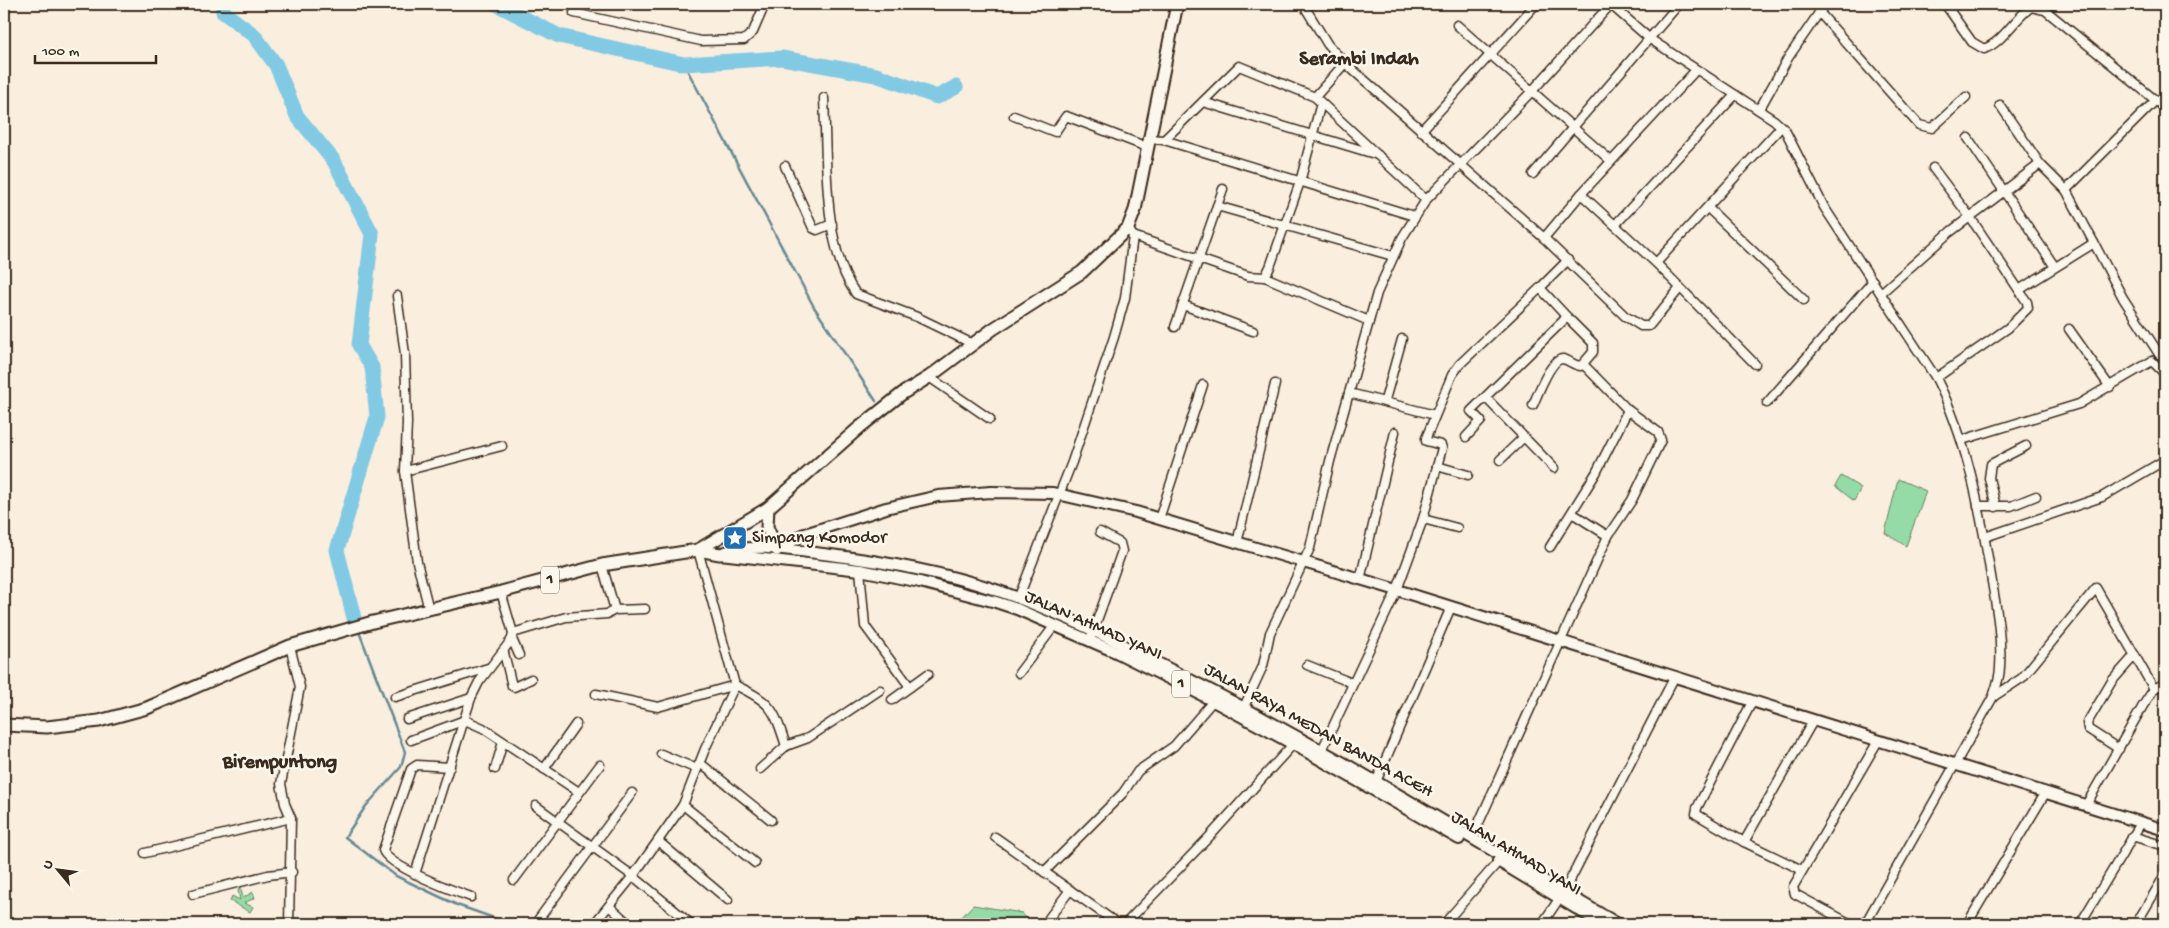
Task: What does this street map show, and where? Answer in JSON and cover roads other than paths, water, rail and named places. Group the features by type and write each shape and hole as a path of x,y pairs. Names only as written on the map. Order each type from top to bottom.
{"highway":[{"path":"698,550 768,508 860,427 903,394 930,377 973,344 1082,272 1130,232 1177,4"},
{"path":"768,508 767,527 777,550"},
{"name":"JALAN RAYA MEDAN BANDA ACEH","path":"7,725 47,727 99,721 147,708 290,646 382,620 502,592 602,565 698,550 720,554"}],"main road":[{"path":"777,550 802,536 886,508 938,496 992,492 1059,494 1159,519 1304,564 1397,590 1675,676 1878,742 1957,764 2165,830"},
{"name":"JALAN RAYA MEDAN BANDA ACEH","path":"720,554 732,549 777,550 848,557 924,571 1018,598 1244,707 1296,741 1322,750 1472,838 1561,895"},
{"name":"JALAN AHMAD YANI","path":"720,554 860,570 920,582 996,602 1056,625 1092,635 1213,701 1296,741 1498,862 1610,923"}],"street":[{"path":"574,13 701,42 744,40 753,32 765,4"},
{"path":"1303,4 1328,45 1345,63 1544,238 1625,316 1641,326 1649,326 1680,288"},
{"path":"1421,131 1536,4"},
{"path":"1244,707 1263,666 1270,633 1304,564 1312,542 1369,321 1377,293 1393,256 1414,216 1426,200 1533,90 1610,4 1650,39 1759,110 1781,127 1824,207 1936,378 1950,407 1962,440 1978,506 1998,619 2000,668 1993,697 1957,764 1922,821 1865,924"},
{"path":"1533,174 1679,4"},
{"path":"1759,110 1788,58 1825,4"},
{"path":"1945,4 1972,42 1984,49 1992,46 2022,13 2031,7 2045,10 2165,108"},
{"path":"1819,12 1919,125 1932,128 1966,97"},
{"path":"1457,25 1533,90 1611,161"},
{"path":"1315,97 1345,63"},
{"path":"1164,140 1239,66 1315,97 1426,200"},
{"path":"1544,238 1581,194 1696,70"},
{"path":"1615,225 1736,95"},
{"path":"824,98 835,246 843,272 856,294 917,316 973,344"},
{"path":"2066,190 2155,100"},
{"path":"1203,102 1380,156"},
{"path":"1265,277 1300,182 1314,136 1321,103"},
{"path":"1962,440 2088,400 2152,361 2162,352 2123,298 2066,190 2040,164 2000,105"},
{"path":"1014,116 1055,132 1066,116 1148,143 1164,140 1414,216"},
{"path":"1656,263 1781,127"},
{"path":"1968,138 2055,267"},
{"path":"1881,293 1970,217 2040,164"},
{"path":"785,166 812,228 817,230 832,224"},
{"path":"1933,168 1970,217 2027,302 2026,312 2008,328 1936,378"},
{"path":"1175,327 1223,189"},
{"path":"1581,194 1656,263 1755,364"},
{"path":"1217,206 1393,256"},
{"path":"1708,208 1804,300"},
{"path":"1018,598 1072,462 1114,337 1125,298 1130,232 1248,276 1265,277 1369,321"},
{"path":"2018,290 2094,243"},
{"path":"1322,750 1397,590 1423,518 1442,446 1426,440 1452,375 1460,364 1568,260"},
{"path":"1767,403 1873,281"},
{"path":"1533,405 1548,373 1558,361 1562,359 1578,366 1583,364 1593,352 1594,346 1540,288"},
{"path":"398,296 405,354 407,423 405,471 417,562 429,610"},
{"path":"1183,305 1253,331"},
{"path":"1466,437 1481,421 1471,411 1567,317"},
{"path":"2069,329 2110,386"},
{"path":"1385,400 1402,339"},
{"path":"2152,361 2165,374"},
{"path":"1472,838 1608,536 1632,500 1661,440 1658,432 1628,410 1583,364"},
{"path":"930,377 990,419"},
{"path":"1237,543 1275,384"},
{"path":"1159,519 1203,385"},
{"path":"1349,393 1385,400 1435,414"},
{"path":"1486,398 1554,468"},
{"path":"1550,547 1596,473 1628,410"},
{"path":"1360,580 1395,432"},
{"path":"1500,460 1524,437"},
{"path":"405,471 502,446"},
{"path":"1996,506 1989,478 1991,464 2026,446"},
{"path":"1984,538 2102,497 2165,460"},
{"path":"1437,466 1468,474"},
{"path":"1978,506 2010,506 2036,496"},
{"path":"1572,513 1608,536"},
{"path":"1423,518 1458,528"},
{"path":"1092,635 1122,551 1120,543 1100,532"},
{"path":"594,924 633,876 683,805 698,766 735,685 698,550"},
{"path":"602,565 615,610"},
{"path":"860,570 865,626 910,687"},
{"path":"1993,697 2022,678 2096,588 2154,689"},
{"path":"502,592 518,655"},
{"path":"1376,782 1451,607"},
{"path":"415,874 471,698 488,668 504,652 512,636 566,617 607,614 615,610 645,609"},
{"path":"1019,673 1056,625"},
{"path":"289,924 292,872 291,818 284,804 281,784 300,687 290,646"},
{"path":"504,652 512,686 514,687 531,679"},
{"path":"2118,749 2088,729 2087,723 2112,681 2135,655"},
{"path":"1307,665 1352,683"},
{"path":"396,696 488,668"},
{"path":"892,700 928,674"},
{"path":"1542,924 1561,895 1675,676"},
{"path":"2086,805 2154,689 2165,683"},
{"path":"596,694 658,708 735,685 759,696 773,709 786,746"},
{"path":"760,769 786,746 808,738 880,690"},
{"path":"407,719 471,698"},
{"path":"1044,872 1124,792 1138,771 1174,746 1213,701"},
{"path":"1752,702 1696,811 1698,816 1744,842 1802,870"},
{"path":"411,740 465,720 483,728 579,792"},
{"path":"1744,842 1813,721"},
{"path":"544,769 576,724"},
{"path":"1128,923 1296,741"},
{"path":"495,769 503,742"},
{"path":"1851,924 1795,894 1793,888 1878,742"},
{"path":"661,754 698,766 771,820"},
{"path":"514,880 600,765"},
{"path":"450,767 418,766 411,769 383,850 387,857 415,874 471,897"},
{"path":"1967,924 2046,792"},
{"path":"535,924 632,793"},
{"path":"683,805 755,863"},
{"path":"536,806 633,876 691,924"},
{"path":"144,853 291,818"},
{"path":"2080,924 2141,822"},
{"path":"2132,836 2165,846"},
{"path":"995,837 1118,924"},
{"path":"658,842 728,900"},
{"path":"1444,924 1498,862"},
{"path":"194,894 268,875 292,872"},
{"path":"2136,924 2165,875"},
{"path":"1048,918 1070,890"},
{"path":"609,906 629,924"}],"waterway":[{"path":"223,4 223,12 254,35 276,65 297,116 334,161 372,234 359,345 372,367 377,417 337,550 354,618"},
{"path":"496,4 559,36 684,64 782,58 876,75 937,97 956,87"},
{"path":"684,64 814,307 876,401"},
{"path":"354,618 356,624"},
{"path":"358,629 405,752 401,767 366,806 345,837 396,876 457,905 511,924"}],"place":[{"name":"Simpang Komodor","path":"735,538"}],"district":[{"name":"Serambi Indah","path":"1359,60"},
{"name":"Birempuntong","path":"280,763"}]}
